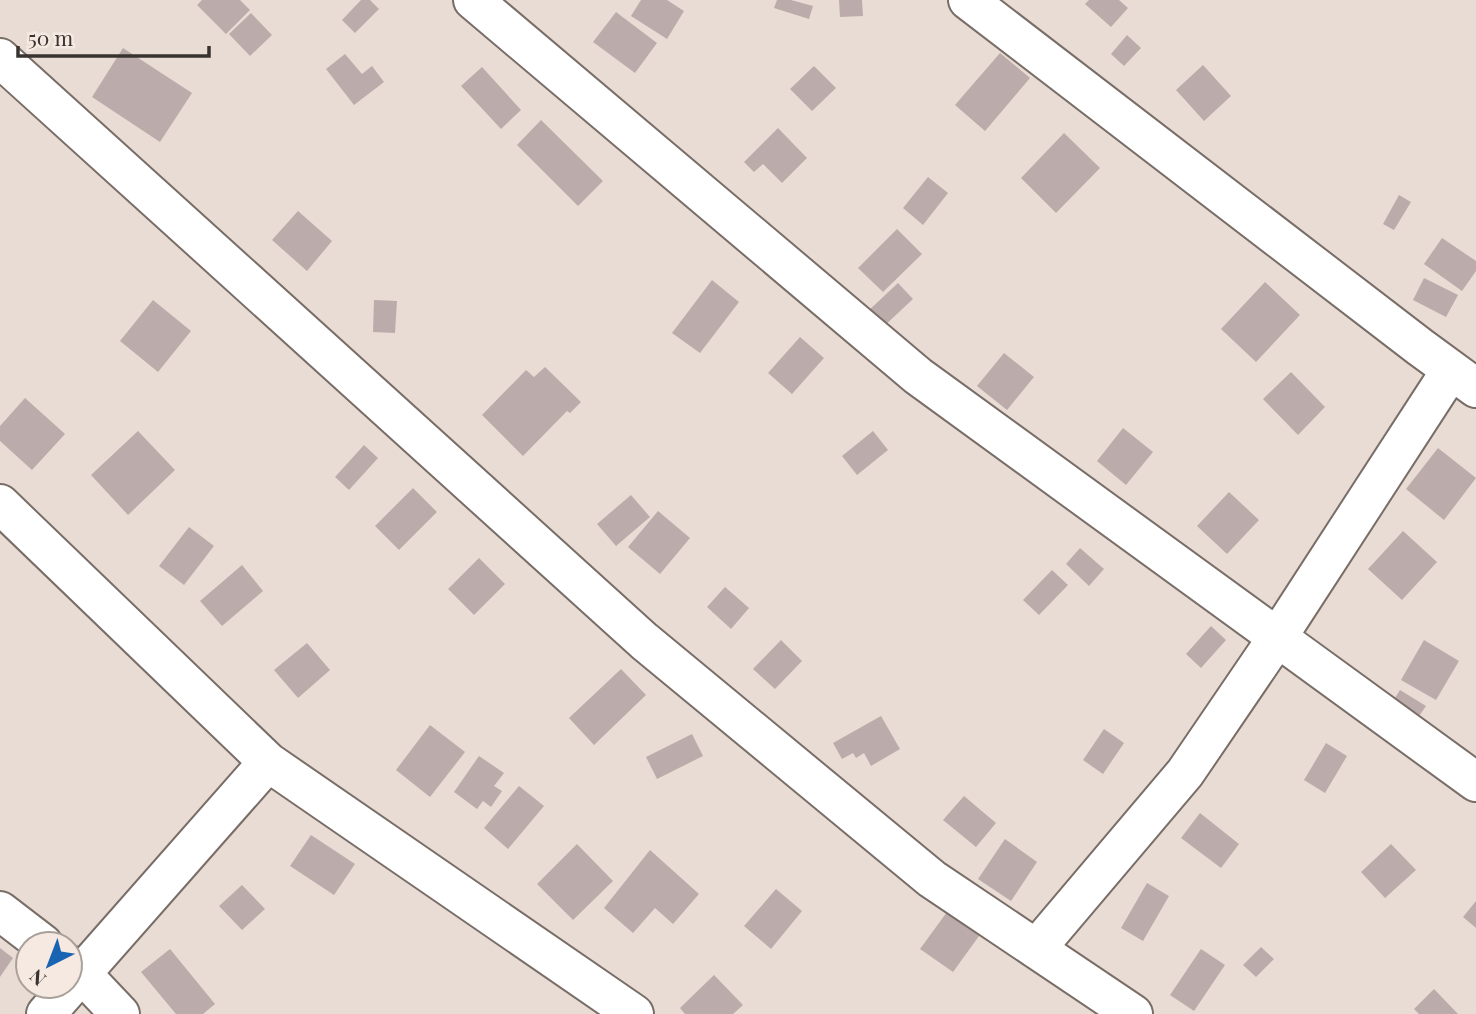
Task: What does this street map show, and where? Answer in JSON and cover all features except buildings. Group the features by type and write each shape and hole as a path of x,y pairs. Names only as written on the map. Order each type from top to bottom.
{"street":[{"path":"473,0 918,376 1476,782"},
{"path":"968,0 1463,379 1277,638 1185,772 1035,949"},
{"path":"0,58 644,641 932,879 1133,1014"},
{"path":"0,504 268,762 634,1014"},
{"path":"84,961 268,762"},
{"path":"0,911 25,930"},
{"path":"84,978 120,1014"}]}
